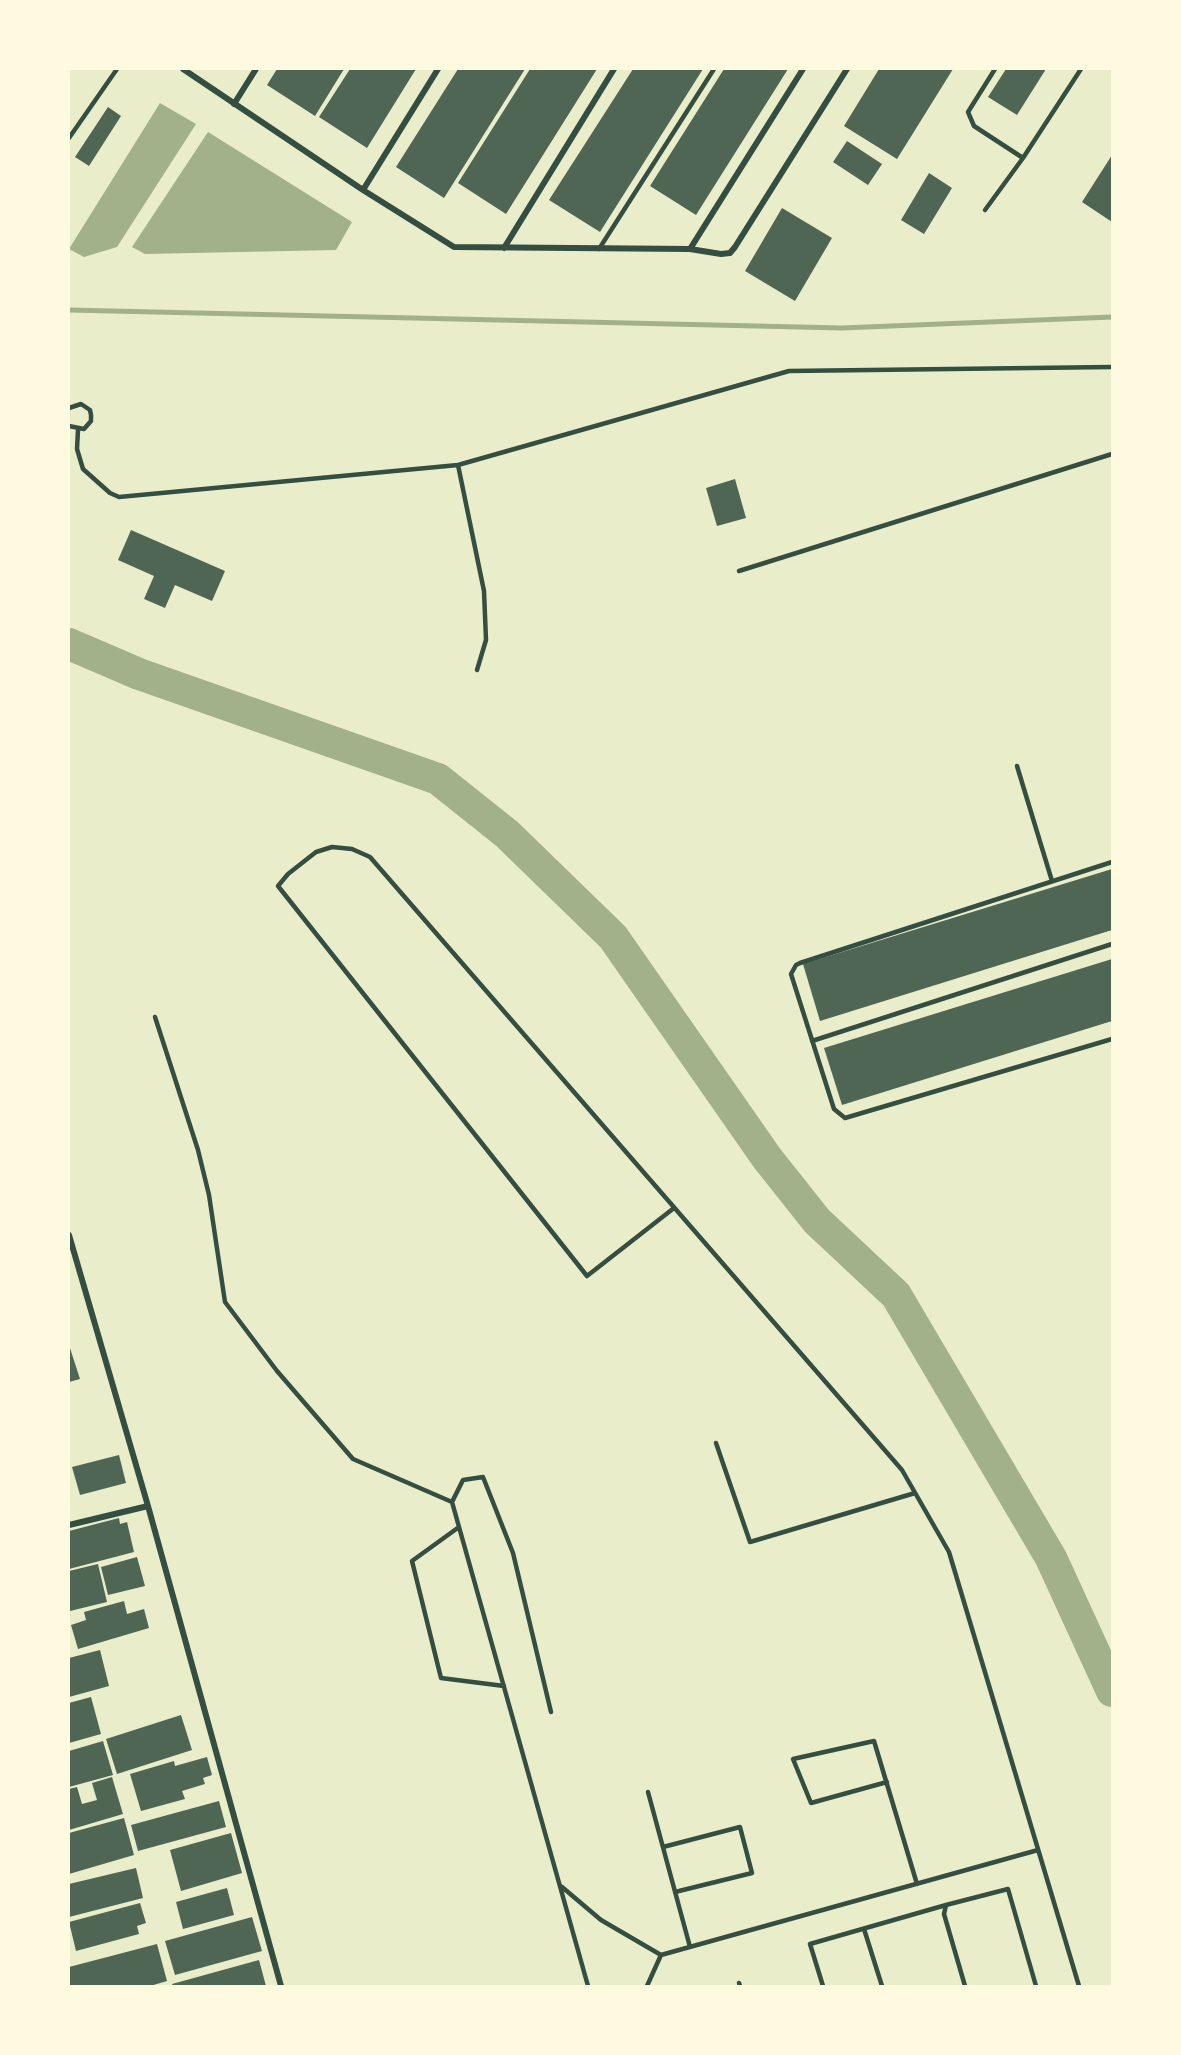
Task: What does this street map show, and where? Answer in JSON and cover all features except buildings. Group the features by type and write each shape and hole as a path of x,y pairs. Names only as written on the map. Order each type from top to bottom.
{"street":[{"path":"183,69 363,190 454,247 690,249 721,254 735,247 847,69"},
{"path":"234,104 256,69"},
{"path":"363,190 438,69"},
{"path":"504,248 614,69"},
{"path":"690,249 803,69"},
{"path":"69,1235 148,1506 281,1986"},
{"path":"69,1525 148,1506"}],"lane":[{"path":"69,138 117,69"},
{"path":"599,249 714,69"},
{"path":"995,69 968,112 974,126 1023,158"},
{"path":"986,210 1081,69"},
{"path":"78,430 77,449 83,469 110,493 119,497 458,465 789,371 1112,367"},
{"path":"69,408 81,404 90,410 91,416 88,426 78,430 69,426"},
{"path":"739,571 1112,454"},
{"path":"458,465 484,591 486,640 477,670"},
{"path":"1017,766 1052,881"},
{"path":"674,1208 587,1276 278,885 316,852 332,847 352,849 370,857 902,1470 949,1552 1078,1986"},
{"path":"1112,862 796,965 792,979 834,1109 845,1118 1112,1039"},
{"path":"812,1041 1112,944"},
{"path":"155,1017 206,1184 225,1302 278,1371 353,1460 452,1502"},
{"path":"716,1443 750,1542 915,1493"},
{"path":"551,1712 513,1553 483,1477 463,1480 452,1502 588,1986"},
{"path":"459,1527 412,1562 441,1677 504,1686"},
{"path":"886,1782 811,1803 792,1759 874,1741 917,1884"},
{"path":"648,1792 690,1947"},
{"path":"663,1847 740,1827 752,1873 675,1892"},
{"path":"562,1887 601,1920 661,1955 1038,1850"},
{"path":"823,1986 810,1944 1008,1889 1036,1986"},
{"path":"946,1905 944,1914 965,1986"},
{"path":"864,1929 882,1986"},
{"path":"647,1986 661,1955"}],"shaded area":[{"path":"160,103 196,124 117,247 84,257 69,249"},
{"path":"208,132 352,222 336,250 145,254 132,247"}],"waterway":[{"path":"69,310 842,328 1112,317"},
{"path":"69,644 139,674 438,779 507,834 613,937 767,1158 817,1221 896,1295 1051,1558 1112,1691"}]}
